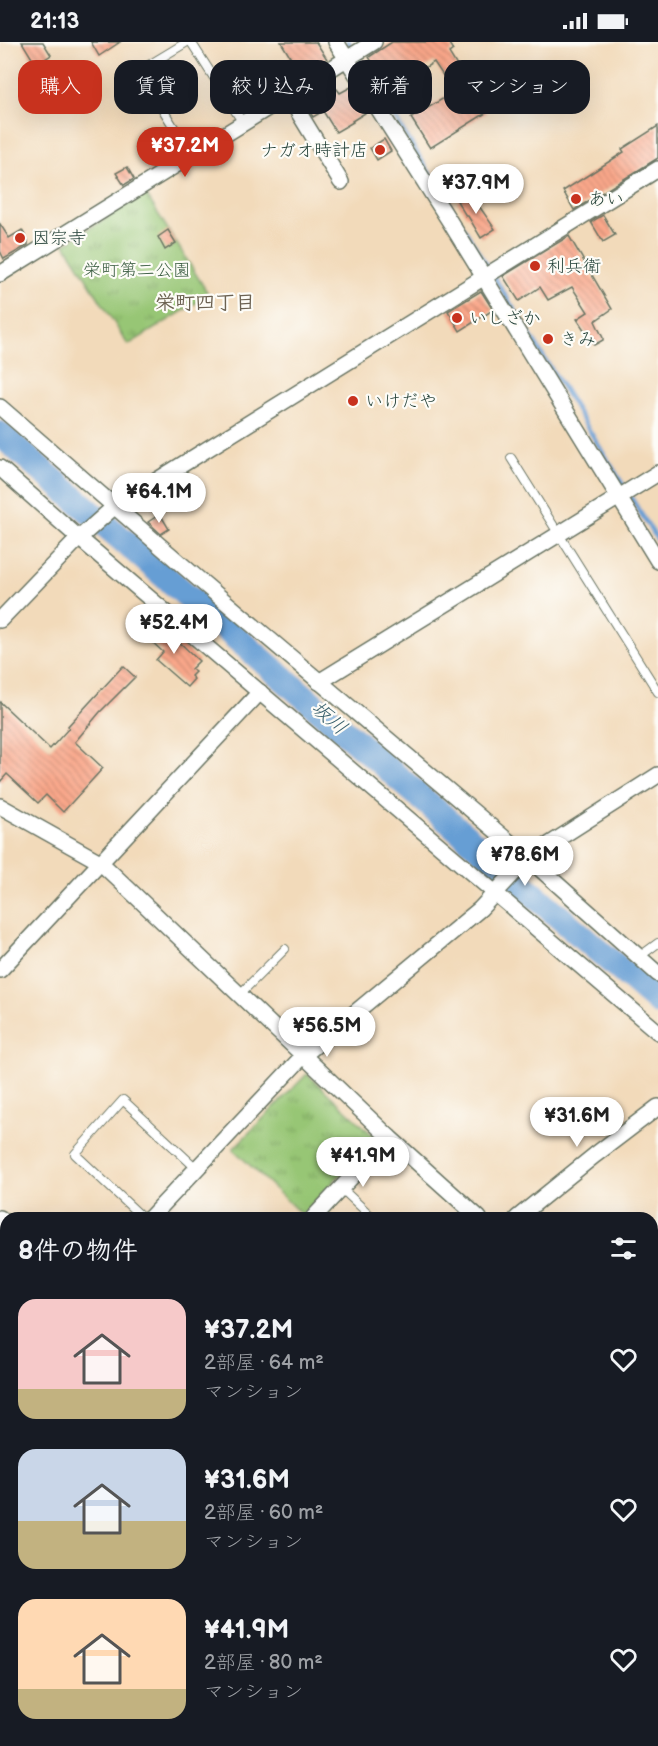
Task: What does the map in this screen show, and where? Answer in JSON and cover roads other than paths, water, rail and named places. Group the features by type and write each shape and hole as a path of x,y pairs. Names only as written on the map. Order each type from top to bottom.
{"street":[{"path":"336,42 353,55 624,493 658,561"},
{"path":"336,65 374,42"},
{"path":"0,274 257,114"},
{"path":"300,114 341,182"},
{"path":"0,620 112,508 658,169"},
{"path":"0,407 112,508 528,858 658,974"},
{"path":"0,468 658,1032"},
{"path":"319,682 658,473"},
{"path":"0,970 260,692"},
{"path":"156,1212 304,1055 472,917 528,858 658,775"},
{"path":"0,806 100,862 389,1137 471,1212"},
{"path":"524,1212 658,1107"},
{"path":"319,1212 389,1137"}],"lane":[{"path":"191,155 139,71 189,42 243,123"},
{"path":"511,458 658,692"},
{"path":"639,957 658,943"},
{"path":"240,994 285,949"},
{"path":"137,1212 75,1154 123,1100 196,1168"},
{"path":"341,1188 367,1212"}],"waterway":[{"path":"348,42 658,541"},
{"name":"坂川","path":"0,434 658,1002"}],"place":[{"name":"ナガオ時計店","path":"380,150"},
{"name":"あい","path":"576,199"},
{"name":"因宗寺","path":"20,238"},
{"name":"利兵衛","path":"535,266"},
{"name":"いしざか","path":"457,318"},
{"name":"きみ","path":"548,339"},
{"name":"いけだや","path":"353,401"}],"district":[{"name":"栄町四丁目","path":"205,303"}],"park label":[{"name":"栄町第二公園","path":"137,270"}]}
